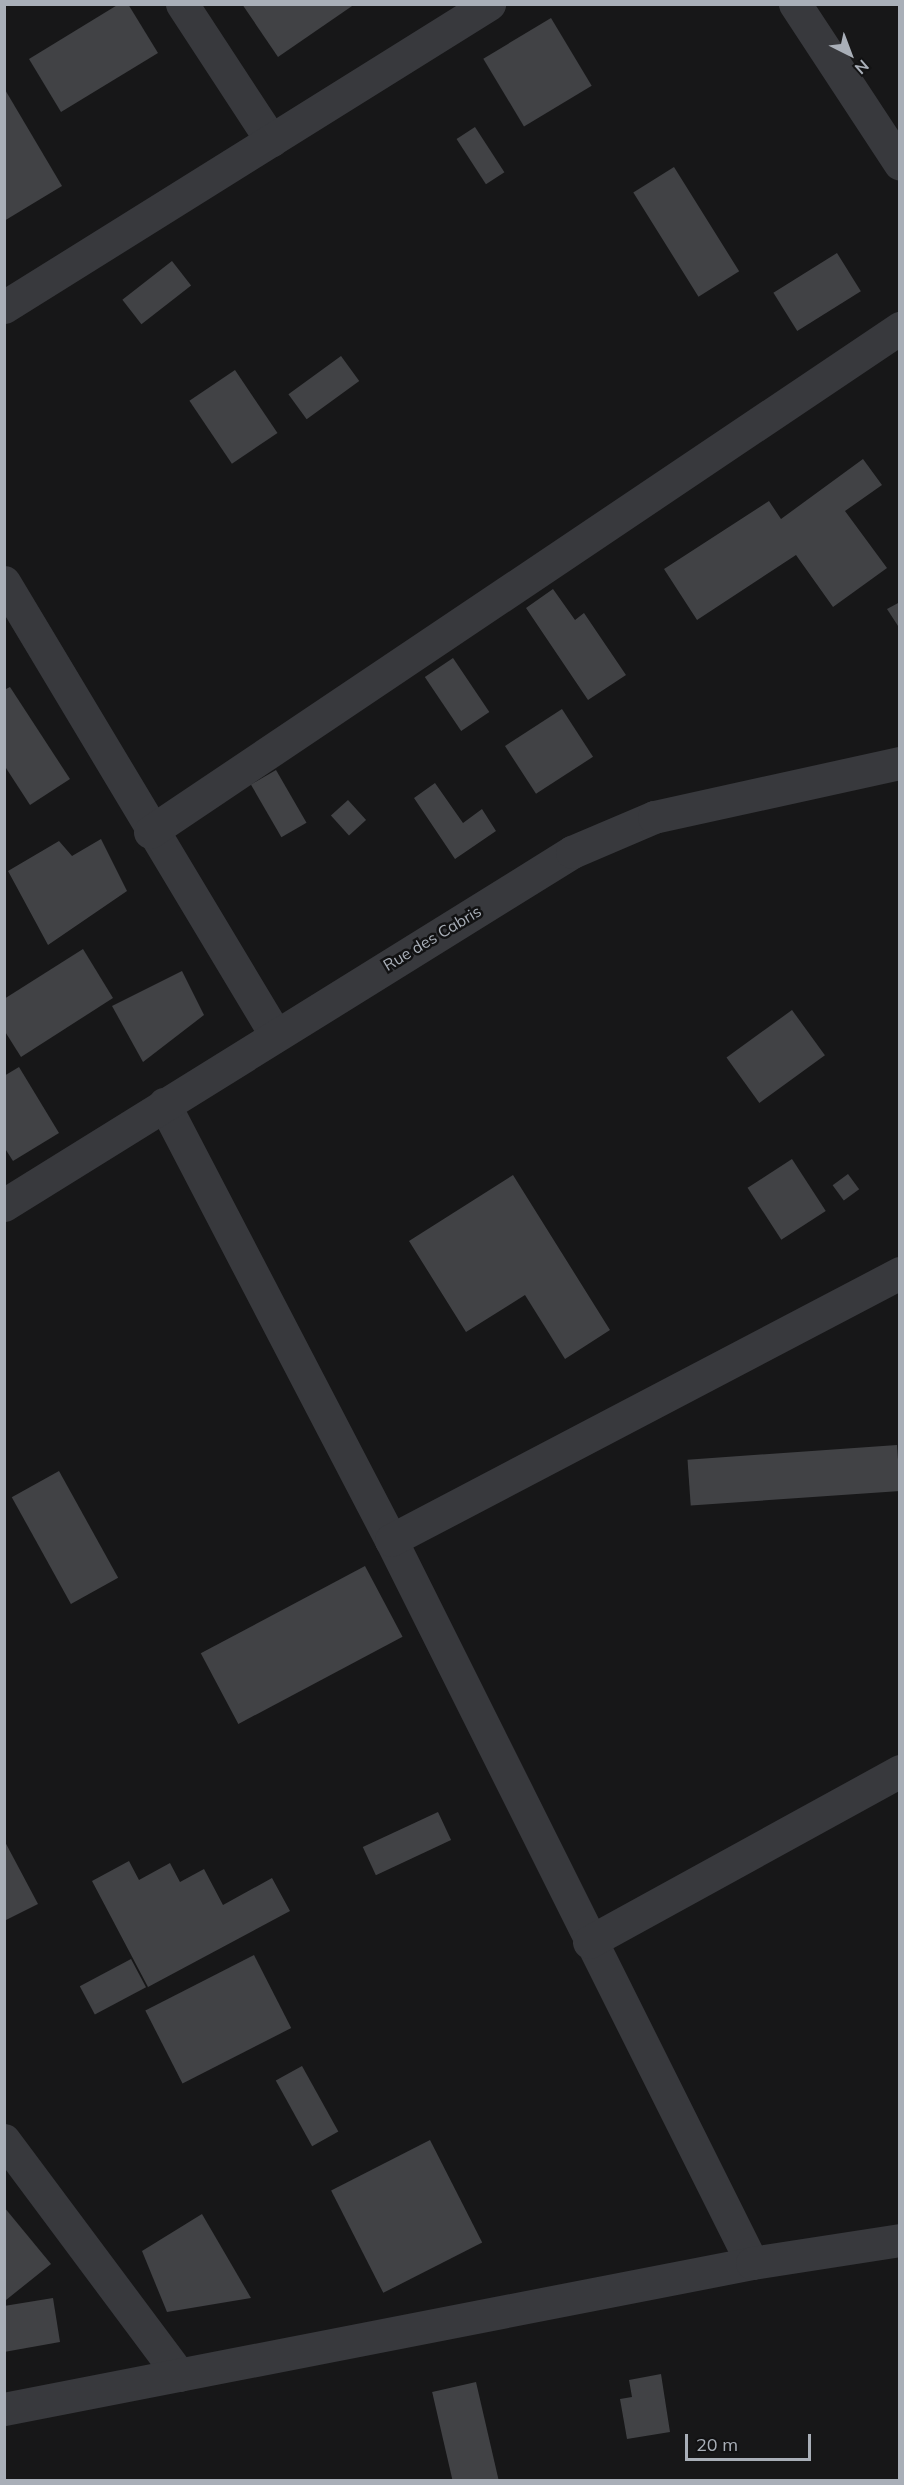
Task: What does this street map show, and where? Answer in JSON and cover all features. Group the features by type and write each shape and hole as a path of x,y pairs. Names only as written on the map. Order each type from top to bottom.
{"street":[{"path":"182,4 271,140"},
{"path":"4,307 489,4"},
{"path":"795,4 900,164"},
{"path":"150,832 900,327"},
{"path":"4,582 150,832 275,1034"},
{"name":"Rue des Cabris","path":"4,1205 275,1034 572,852 654,818 900,763"},
{"path":"164,1104 391,1540 752,2263"},
{"path":"391,1540 900,1273"},
{"path":"590,1942 900,1771"},
{"path":"4,2140 179,2375"},
{"path":"4,2409 752,2263 900,2240"}],"building":[{"path":"119,4 128,4 158,53 61,112 29,59"},
{"path":"242,4 355,4 278,57"},
{"path":"551,18 592,86 524,126 483,59"},
{"path":"4,88 62,186 4,221"},
{"path":"475,127 504,172 486,184 457,139"},
{"path":"674,167 739,271 698,297 633,192"},
{"path":"837,253 861,291 797,331 773,293"},
{"path":"172,261 191,285 141,324 122,300"},
{"path":"341,356 359,381 307,419 288,394"},
{"path":"235,370 277,433 232,464 189,401"},
{"path":"863,459 882,485 845,511 887,568 833,607 796,555 697,620 664,569 769,501 781,519"},
{"path":"553,589 575,620 584,613 626,675 588,700 526,608"},
{"path":"900,602 900,629 887,609"},
{"path":"453,658 489,712 461,731 425,677"},
{"path":"10,687 70,779 30,805 4,765 4,690"},
{"path":"562,709 593,757 536,794 505,746"},
{"path":"276,770 306,823 281,837 251,784"},
{"path":"435,783 463,823 482,809 496,831 455,859 414,798"},
{"path":"348,800 366,820 349,835 331,815"},
{"path":"101,839 127,891 48,945 8,871 59,841 72,856"},
{"path":"83,949 113,998 21,1057 4,1030 4,999"},
{"path":"182,971 204,1015 143,1062 112,1006"},
{"path":"792,1010 825,1055 759,1103 726,1058"},
{"path":"19,1067 59,1133 13,1161 4,1147 4,1076"},
{"path":"792,1159 826,1211 781,1240 748,1188"},
{"path":"848,1174 859,1189 844,1201 833,1185"},
{"path":"513,1175 610,1330 565,1359 525,1295 466,1332 409,1241"},
{"path":"897,1445 900,1491 691,1506 688,1460"},
{"path":"59,1471 118,1578 71,1604 12,1497"},
{"path":"365,1566 403,1637 238,1724 201,1653"},
{"path":"438,1812 451,1840 376,1875 363,1847"},
{"path":"4,1840 38,1904 4,1921"},
{"path":"129,1861 139,1880 170,1863 180,1882 204,1869 223,1905 272,1878 290,1911 148,1987 92,1881"},
{"path":"254,1955 291,2028 183,2083 145,2010"},
{"path":"131,1959 146,1987 95,2014 80,1986"},
{"path":"302,2066 338,2132 312,2146 276,2081"},
{"path":"430,2140 482,2242 383,2293 331,2190"},
{"path":"4,2207 51,2264 6,2300 4,2298"},
{"path":"202,2214 251,2298 167,2312 142,2251"},
{"path":"53,2298 60,2342 4,2352 4,2306"},
{"path":"661,2374 670,2432 627,2439 620,2399 632,2397 629,2380"},
{"path":"476,2382 498,2479 452,2480 432,2392"}]}
